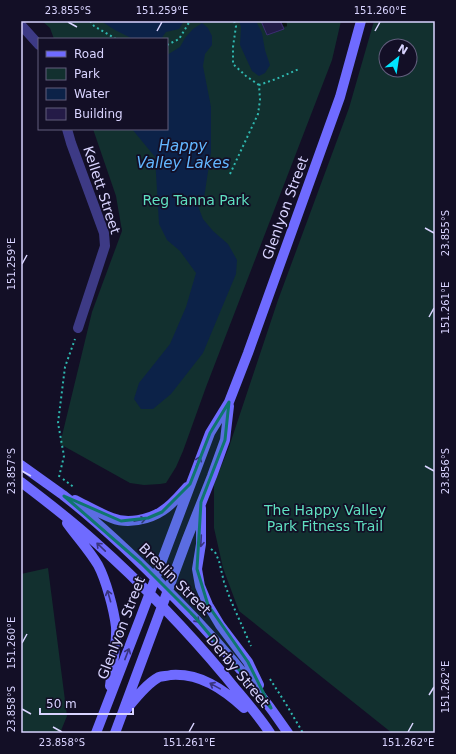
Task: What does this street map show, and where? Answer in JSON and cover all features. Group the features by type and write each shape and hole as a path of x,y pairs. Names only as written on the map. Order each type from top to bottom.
{"main road":[{"name":"Glenlyon Street","path":"96,733 210,433 229,402 248,353 340,97 361,21"},
{"name":"Glenlyon Street","path":"115,733 225,440 229,402"},
{"name":"Breslin Street","path":"21,465 64,496 99,525 168,590 219,643 247,676 288,733"},
{"name":"Breslin Street","path":"21,482 94,540 150,594"},
{"path":"64,496 112,518 121,521 132,521 148,518 162,512 190,484"},
{"path":"201,502 201,544 197,570 200,586 208,605 248,662 271,708"},
{"path":"60,512 74,533 88,549 99,567 113,608 116,628 115,650 107,704"},
{"name":"Derby Street","path":"150,594 211,659 269,730"},
{"path":"122,713 150,683 160,676 192,676 212,684 231,696 269,730"}],"street":[{"path":"21,25 38,44"},
{"name":"Kellett Street","path":"67,130 104,233 105,246 78,328"}],"path":[{"path":"90,21 94,26 114,38"},
{"path":"168,44 179,39 190,21"},
{"path":"234,21 236,26 233,64 246,76 259,84 276,79 299,68"},
{"path":"230,174 258,114 260,100 259,84"},
{"path":"77,490 59,477 64,456 58,423 65,367 78,328"},
{"path":"209,547 215,552 219,561 224,582 231,601 251,646"},
{"path":"267,675 304,733"}],"highlighted area":[{"path":"229,402 225,440 201,502 197,569 208,605 248,662 271,708 194,616 141,563 64,496 121,521 148,518 162,512 190,484 210,433"}],"green space":[{"name":"Reg Tanna Park","path":"42,21 341,21 332,60 206,387 183,451 176,467 166,483 144,485 130,483 60,444 92,312 122,231 116,196 93,130 168,130 168,38 54,38 50,28"},
{"name":"The Happy Valley Park Fitness Trail","path":"374,21 435,21 435,733 392,733 239,611 223,568 214,528 214,484 229,447 278,300 349,108"},
{"path":"48,568 67,716 60,733 21,733 21,574"}],"water":[{"path":"101,21 184,21 179,29 166,32 162,38 131,38"},
{"path":"239,21 256,21 262,33 265,50 270,65 265,73 259,76 252,71 240,45 241,27"},
{"name":"Happy Valley Lakes","path":"202,23 208,28 212,36 212,45 205,54 203,66 211,107 211,152 204,198 198,206 203,219 213,231 228,244 237,260 236,274 203,353 171,394 153,409 141,409 134,399 139,383 170,344 186,307 196,273 180,251 167,240 159,224 155,157 133,130 168,130 168,54 180,47 185,38 193,29"}],"building":[{"path":"261,21 280,21 284,29 267,35"}]}
